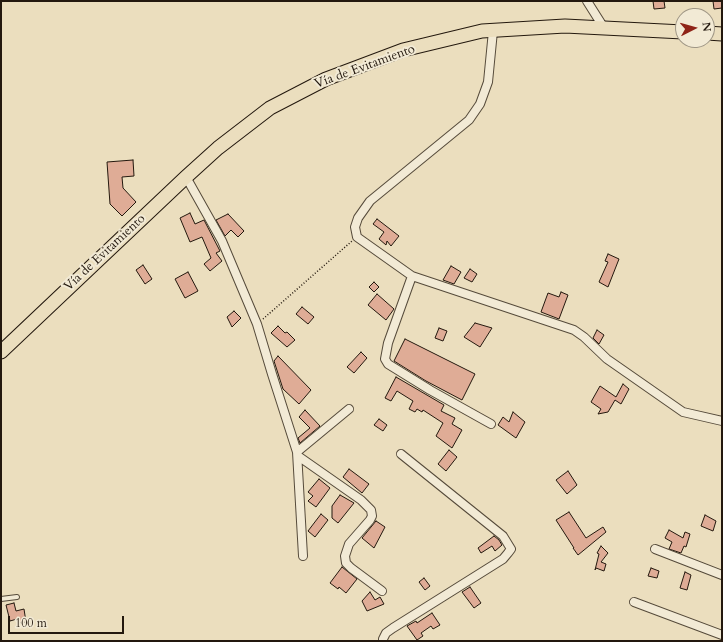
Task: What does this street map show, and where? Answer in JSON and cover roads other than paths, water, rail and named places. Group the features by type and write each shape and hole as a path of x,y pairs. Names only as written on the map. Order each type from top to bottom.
{"highway":[{"name":"Vía de Evitamiento","path":"1,352 218,148 270,108 326,79 403,50 482,31 565,26 675,32"}],"street":[{"path":"587,1 604,28"},
{"path":"492,30 488,82 480,104 469,120 370,201 358,218 355,227 356,237 412,276 574,330 584,337 607,359 683,412 722,421"},
{"path":"186,177 222,241 257,324 298,454 302,556"},
{"path":"412,276 388,343 385,359 388,364 430,390 491,424"},
{"path":"298,454 349,409"},
{"path":"298,454 361,500 371,510 372,516 370,520 349,544 345,556 346,563 351,568 382,591"},
{"path":"383,641 386,633 503,559 511,548 503,536 401,454"},
{"path":"655,549 722,575"},
{"path":"634,602 722,635"}],"lane":[{"path":"1,599 17,597"}]}
